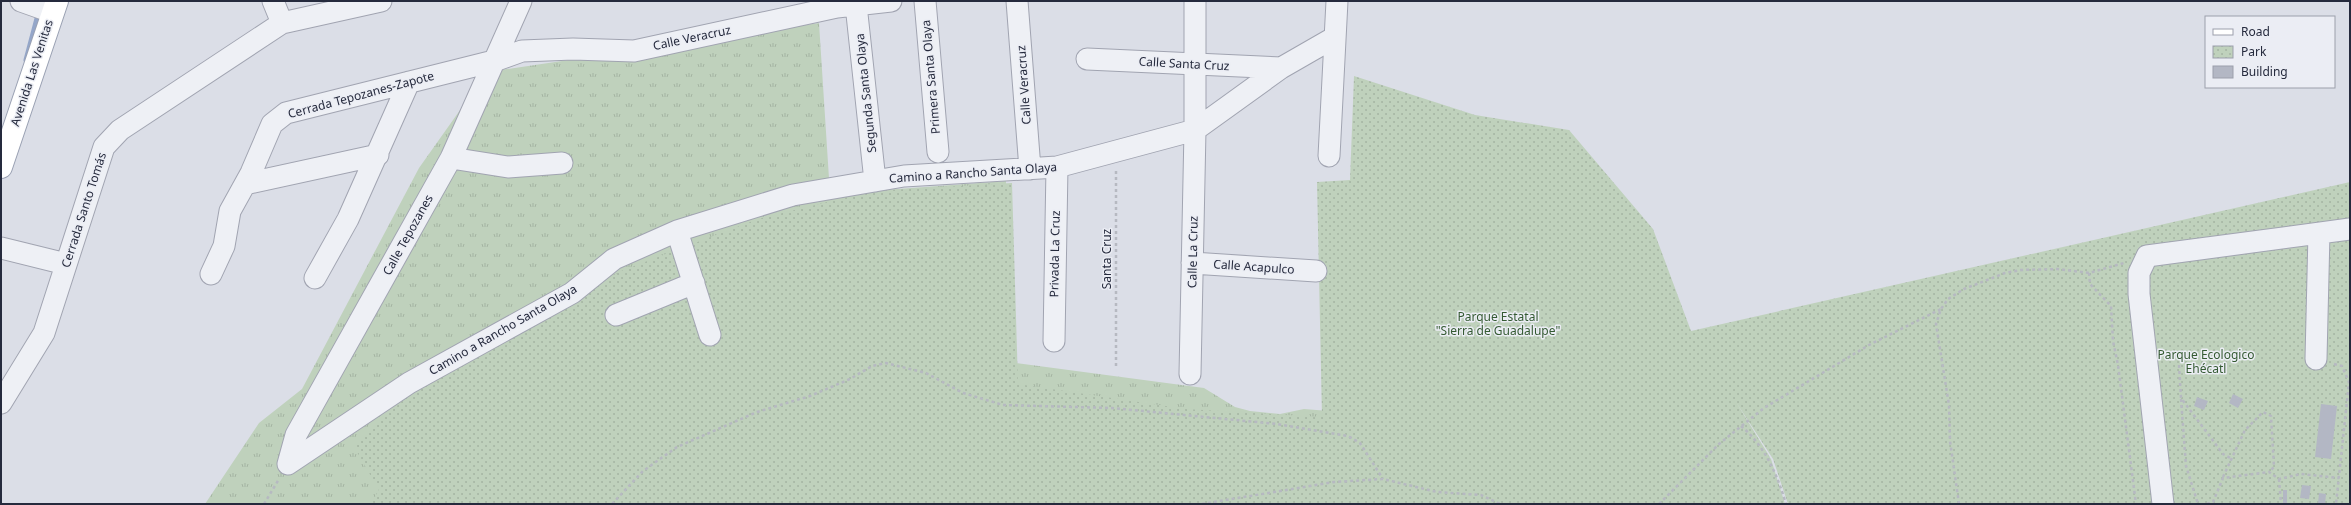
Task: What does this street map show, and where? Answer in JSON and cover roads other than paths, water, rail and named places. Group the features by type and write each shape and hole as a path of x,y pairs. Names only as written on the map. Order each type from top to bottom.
{"main road":[{"name":"Avenida Las Venitas","path":"1,167 43,6"}],"street":[{"path":"273,1 282,23"},
{"name":"Cerrada Santo Tomás","path":"1,402 44,333 104,148 120,130 282,23 381,1"},
{"name":"Calle Tepozanes","path":"288,464 296,435 451,158 521,1"},
{"name":"Calle Veracruz","path":"494,61 522,51 573,49 634,51 856,5 890,1"},
{"name":"Primera Santa Olaya","path":"925,1 938,152"},
{"name":"Calle Veracruz","path":"1017,1 1030,169"},
{"path":"1195,1 1195,130"},
{"path":"1329,156 1337,1"},
{"name":"Segunda Santa Olaya","path":"856,5 875,181"},
{"name":"Camino a Rancho Santa Olaya","path":"288,464 409,383 572,293 614,259 677,230 793,195 904,176 1057,167 1195,130 1281,68 1335,37"},
{"name":"Calle Santa Cruz","path":"1087,59 1281,68"},
{"name":"Cerrada Tepozanes-Zapote","path":"211,274 224,246 230,211 245,184 272,124 286,113 494,61"},
{"path":"315,278 348,218 378,155 409,82"},
{"name":"Calle La Cruz","path":"1190,374 1195,130"},
{"path":"245,184 378,155"},
{"path":"451,158 508,167 562,162"},
{"name":"Privada La Cruz","path":"1054,341 1057,167"},
{"path":"2163,504 2139,294 2139,272 2147,256 2350,228"},
{"path":"677,230 710,335"},
{"path":"2316,359 2319,233"},
{"path":"1,248 66,264"},
{"name":"Calle Acapulco","path":"1192,263 1316,271"},
{"path":"616,315 694,282"}],"waterway":[{"path":"26,60 39,11"}],"park label":[{"name":"Parque Estatal \"Sierra de Guadalupe\"","path":"1498,324"},
{"name":"Parque Ecologico Ehécatl","path":"2206,362"}]}
